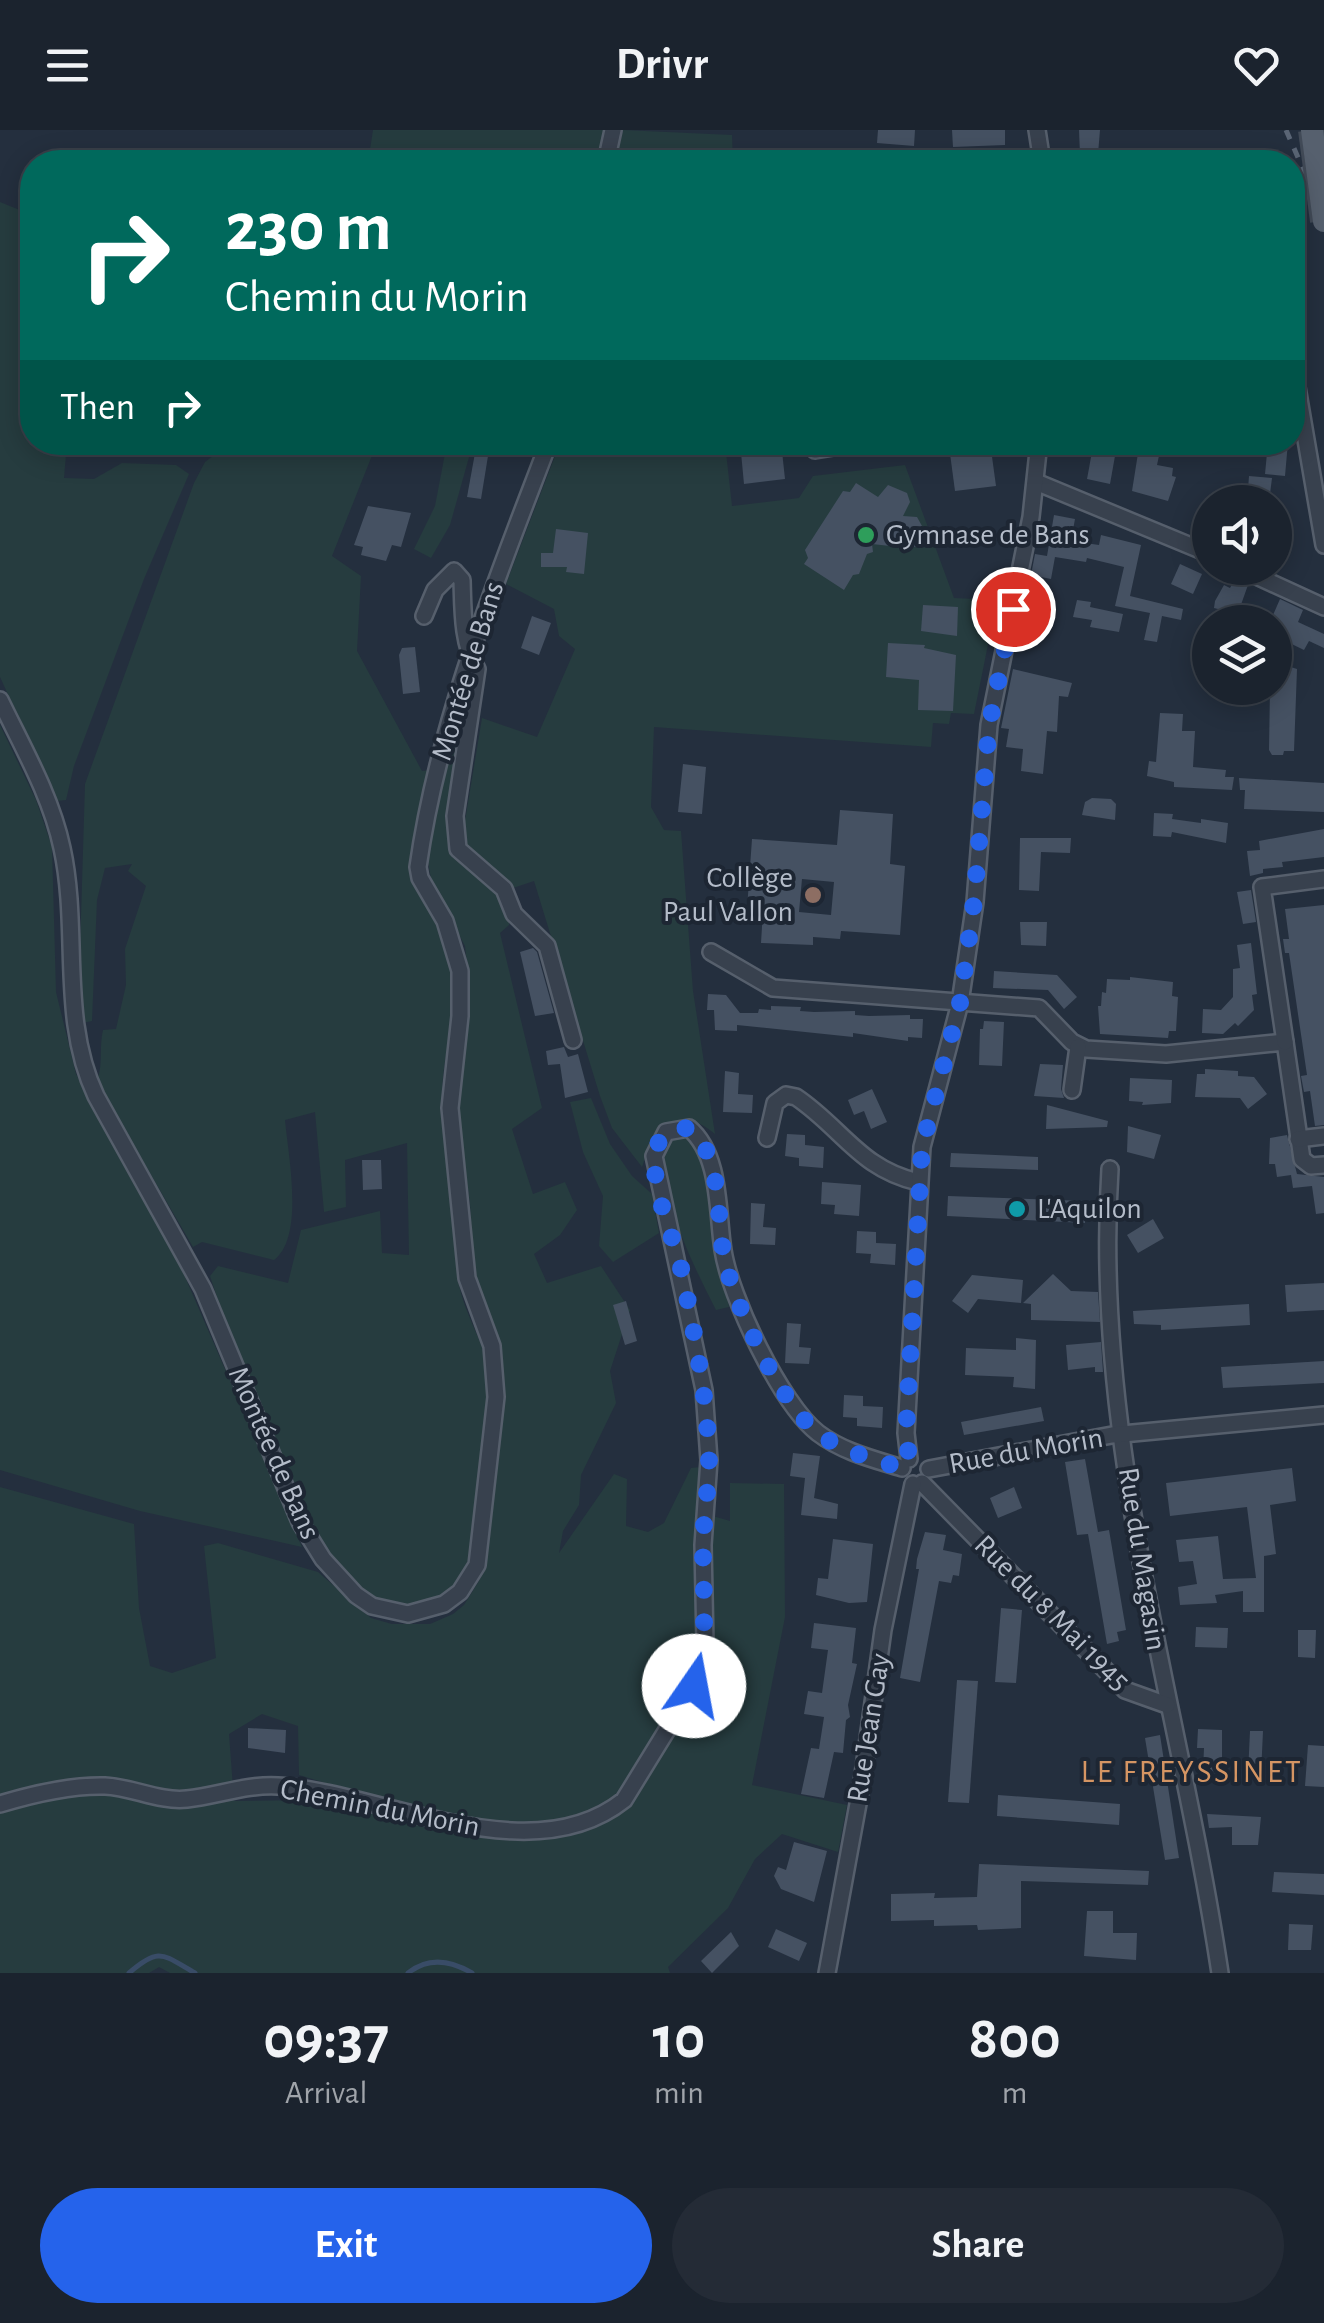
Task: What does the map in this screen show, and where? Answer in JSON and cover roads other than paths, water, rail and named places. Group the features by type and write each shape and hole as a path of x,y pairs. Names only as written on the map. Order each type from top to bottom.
{"main road":[{"path":"1312,130 1324,221"}],"street":[{"path":"1305,434 1324,545"},
{"name":"Montée de Bans","path":"0,700 51,808 63,850 78,1048 88,1081 203,1289 300,1522 323,1559 356,1595 372,1606 408,1614 444,1604 460,1592 477,1564 496,1397 492,1346 467,1278 450,1108 460,1016 460,971 445,921 420,878 418,867 444,742 470,656 543,455"},
{"path":"906,1463 924,1460 921,1479 904,1478 922,1147 960,1003 974,902 989,726 1038,455"},
{"path":"1036,482 1192,547"},
{"path":"424,616 442,580 454,571 462,580 463,620 470,656 477,669 455,816 458,849 504,889 514,914 547,946 573,1040"},
{"path":"1277,585 1324,606"},
{"path":"1324,878 1262,887 1298,1138 1306,1163 1324,1164"},
{"path":"711,952 732,968 774,988 1039,1008 1078,1047 1166,1054 1285,1042"},
{"path":"1072,1090 1078,1047"},
{"path":"767,1138 775,1103 786,1095 796,1098 870,1164 918,1182"},
{"name":"Chemin du Morin","path":"0,1804 107,1786 185,1800 274,1786 316,1790 454,1826 481,1829 573,1826 609,1812 624,1800 694,1686 704,1644 703,1545 709,1460 704,1390 682,1272 655,1168 657,1143 666,1132 690,1128 702,1139 713,1174 723,1256 745,1320 796,1410 814,1430 850,1452 906,1463"},
{"path":"1298,1138 1324,1136"},
{"path":"1110,1169 1104,1250 1123,1434"},
{"name":"Rue du Magasin","path":"1166,1705 1123,1434 1324,1415"},
{"name":"Rue du Morin","path":"921,1479 1123,1434"},
{"name":"Rue du 8 Mai 1945","path":"921,1479 1124,1690 1166,1705 1204,1868 1220,1973"},
{"name":"Rue Jean Gay","path":"827,1973 865,1766 883,1630 921,1479"}],"waterway":[{"path":"129,1973 155,1956 195,1973"},
{"path":"408,1973 423,1964 439,1962 472,1973"}],"railway":[{"path":"1286,130 1295,150"},
{"path":"1305,174 1324,217"}],"place":[{"name":"Gymnase de Bans","path":"866,535"},
{"name":"Collège Paul Vallon","path":"813,895"},
{"name":"L'Aquilon","path":"1017,1209"}],"district":[{"name":"LE FREYSSINET","path":"1192,1772"}]}
